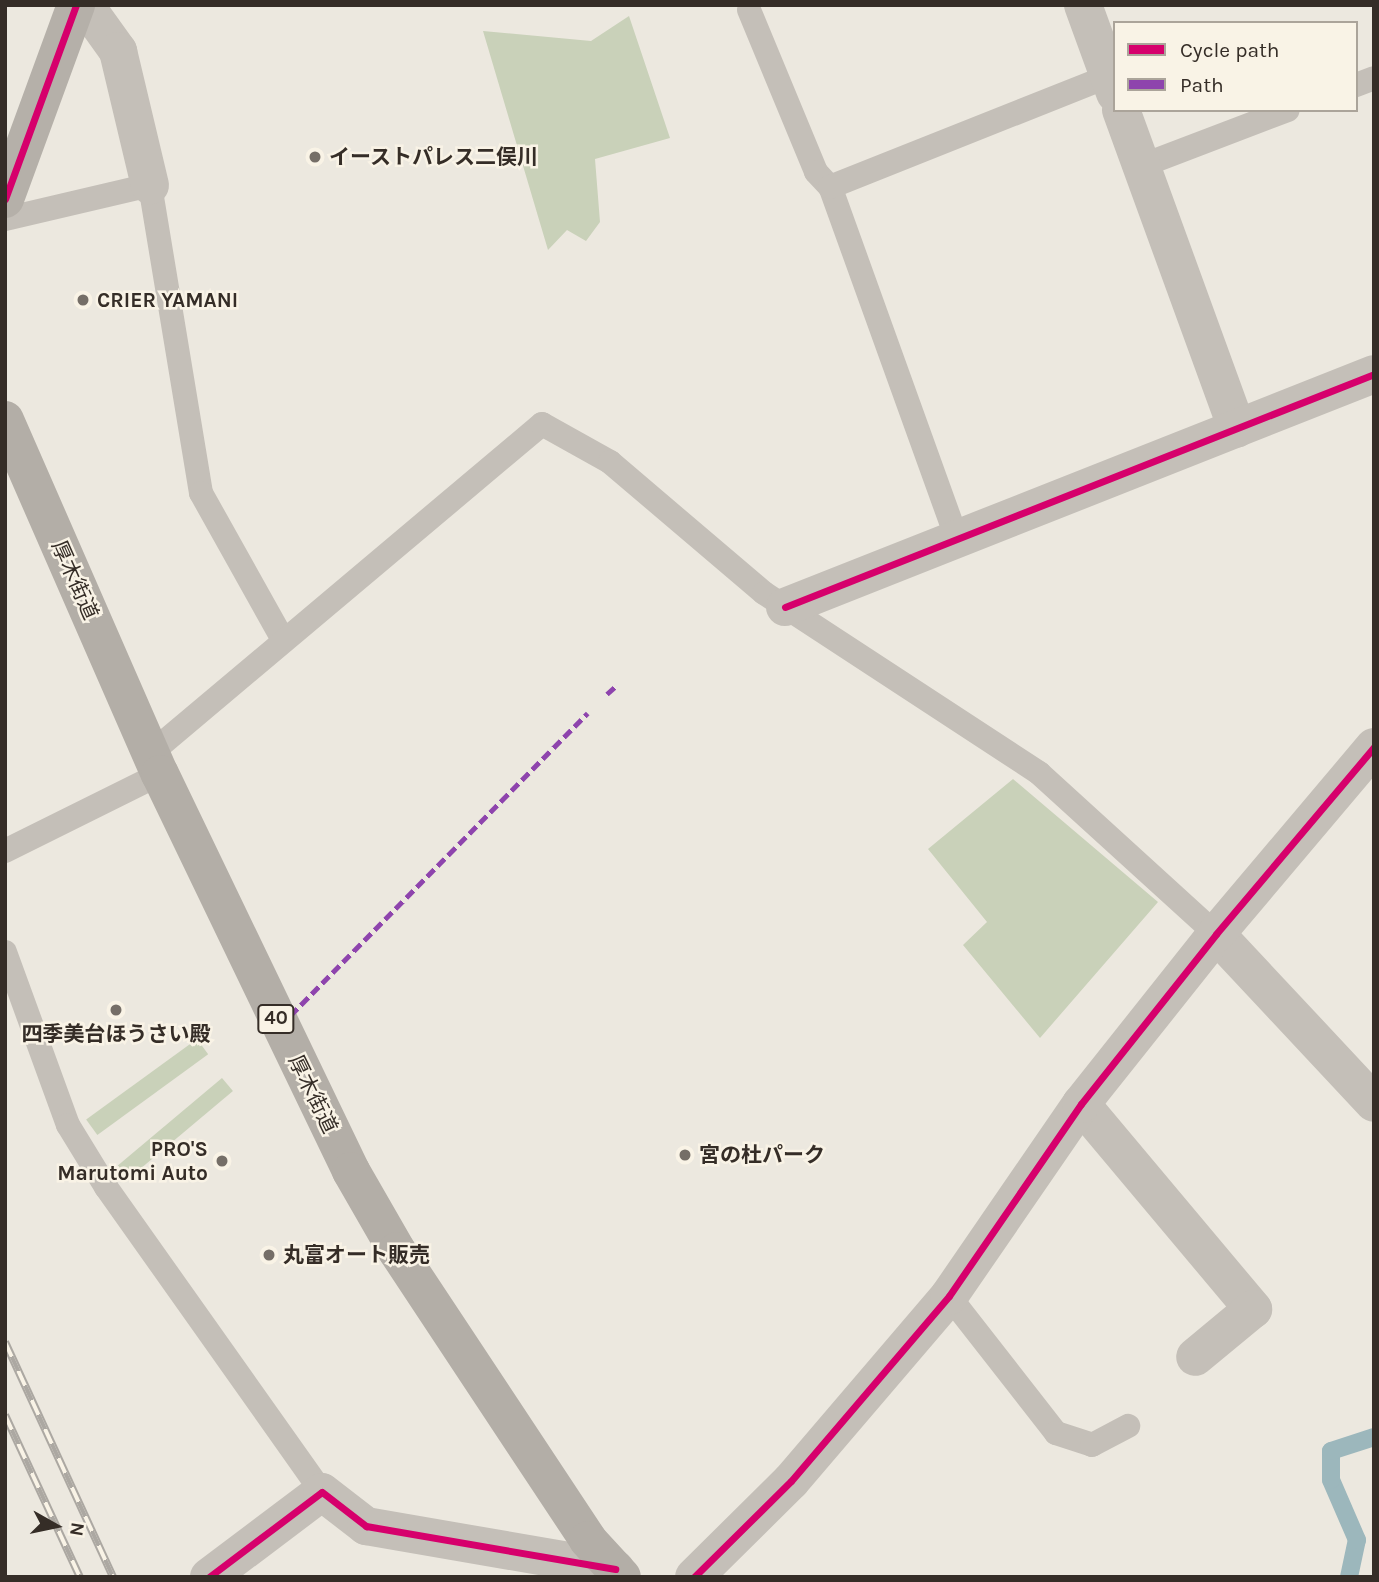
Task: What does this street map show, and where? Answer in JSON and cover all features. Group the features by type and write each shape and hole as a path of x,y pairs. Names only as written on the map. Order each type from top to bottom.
{"main road":[{"name":"厚木街道","path":"5,420 155,764 351,1171 466,1355 588,1540 618,1573"}],"street":[{"path":"5,199 76,5"},
{"path":"85,5 118,51 150,185"},
{"path":"1083,5 1113,88"},
{"path":"1122,112 1237,429"},
{"path":"785,607 1374,374"},
{"path":"694,1577 791,1481 949,1296 1081,1104 1216,934 1374,747"},
{"path":"1216,934 1374,1103"},
{"path":"1081,1104 1253,1309 1195,1357"},
{"path":"209,1577 322,1492 366,1526 618,1573"}],"lane":[{"path":"749,10 816,172 830,187 957,539"},
{"path":"830,187 1113,94"},
{"path":"1142,166 1284,112"},
{"path":"5,219 150,185 201,494 283,640"},
{"path":"5,852 155,764 283,640 542,424 610,462 785,607 1039,772 1216,934"},
{"path":"5,952 68,1125 106,1186 322,1492"},
{"path":"949,1296 1056,1433 1092,1445 1128,1426"}],"green space":[{"path":"629,16 670,138 595,159 600,222 586,241 567,230 548,250 483,31 591,41"},
{"path":"1013,779 1158,902 1040,1038 963,945 987,922 928,849"},
{"path":"197,1039 208,1054 97,1135 86,1120"},
{"path":"222,1078 233,1091 129,1178 118,1165"}],"waterway":[{"path":"1349,1577 1357,1540 1331,1480 1331,1451 1374,1437"}],"railway":[{"path":"5,1342 113,1577"},
{"path":"5,1415 80,1577"}],"marked path":[{"path":"607,694 617,685"},
{"path":"280,1026 588,713"}],"cycle path":[{"path":"5,199 76,5"},
{"path":"785,607 1374,374"},
{"path":"694,1577 791,1481 949,1296 1081,1104 1216,934 1374,747"},
{"path":"209,1577 322,1492 366,1526 615,1569"}],"place":[{"name":"イーストパレス二俣川","path":"315,157"},
{"name":"CRIER YAMANI","path":"83,300"},
{"name":"四季美台ほうさい殿","path":"116,1010"},
{"name":"宮の杜パーク","path":"685,1155"},
{"name":"PRO'S Marutomi Auto","path":"222,1161"},
{"name":"丸富オート販売","path":"269,1255"}]}
